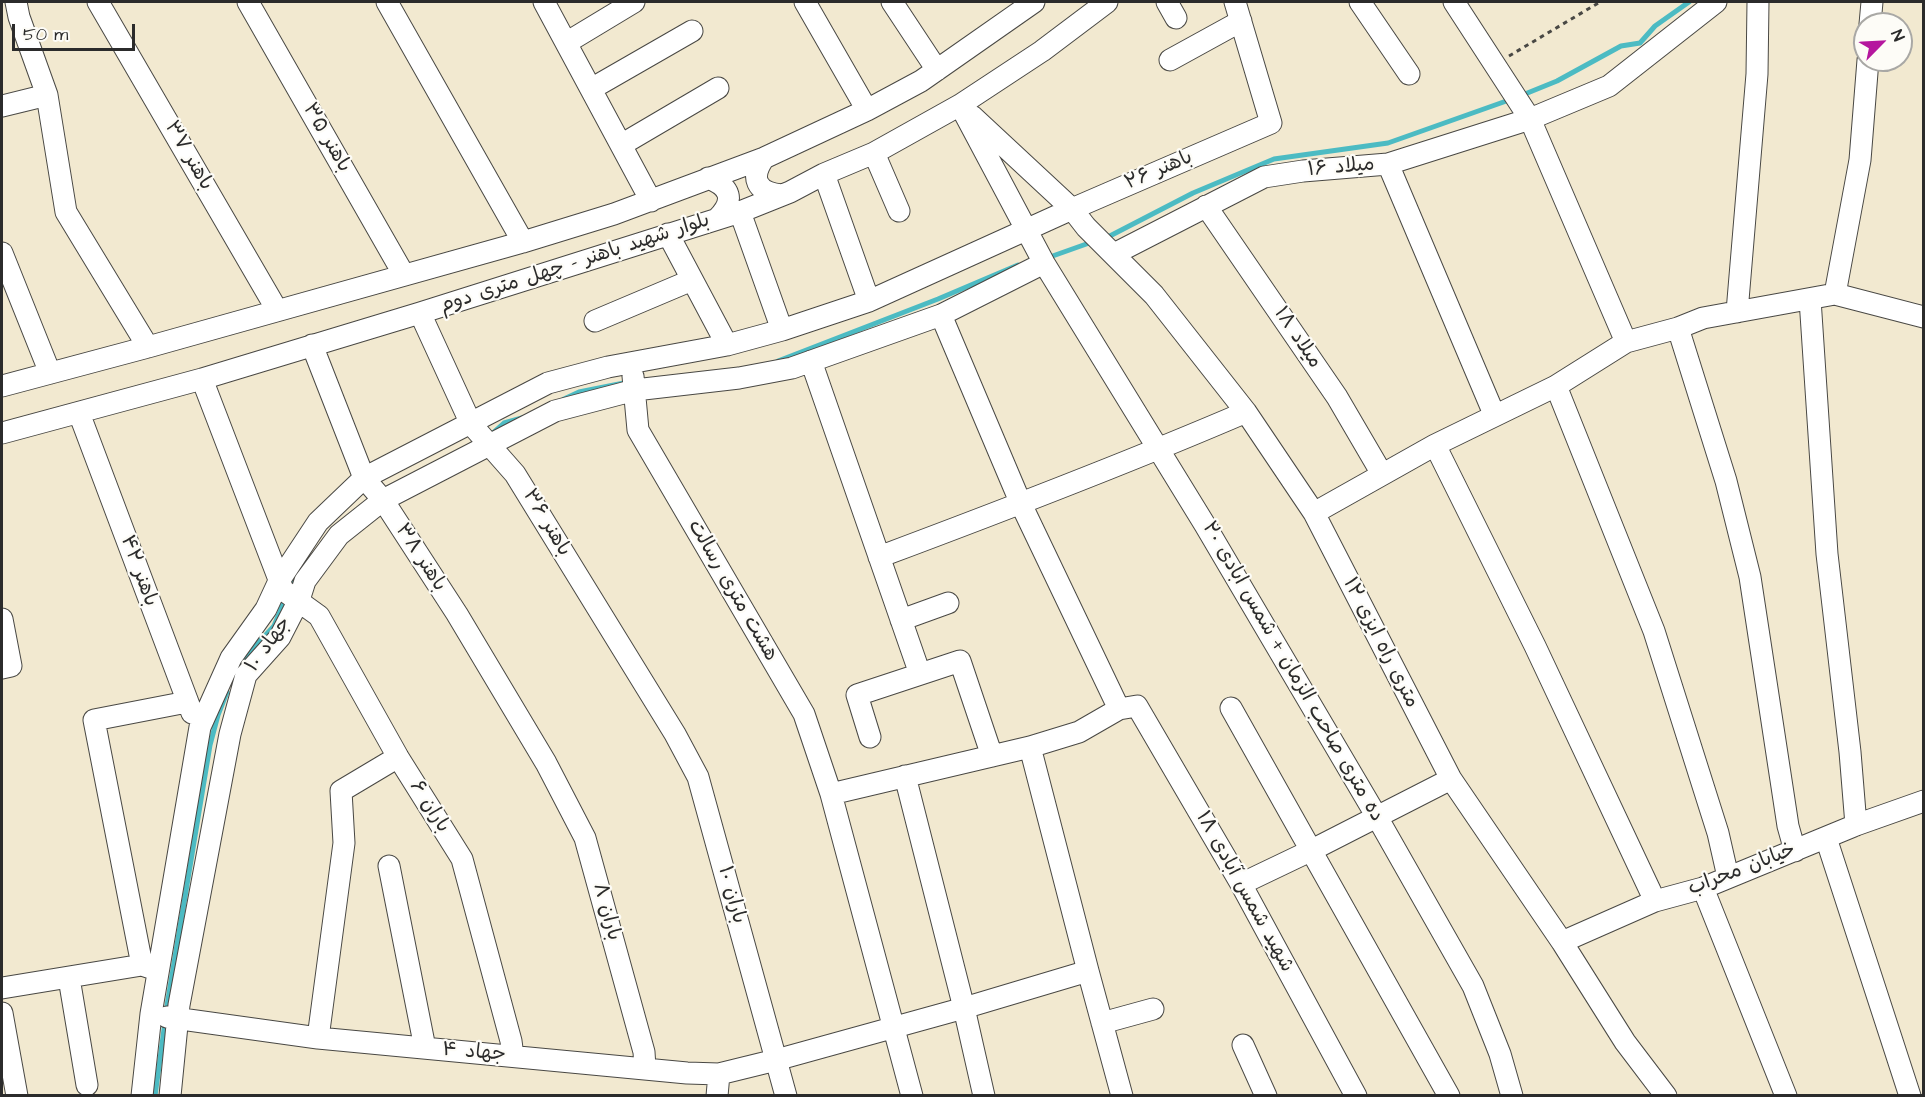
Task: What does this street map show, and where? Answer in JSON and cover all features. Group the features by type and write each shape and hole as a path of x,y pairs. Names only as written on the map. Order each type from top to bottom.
{"street":[{"path":"16,2 19,17 47,95 66,212 148,347"},
{"name":"باهنر ۳۷","path":"98,2 277,310"},
{"name":"باهنر ۳۵","path":"248,2 404,275"},
{"path":"387,2 523,243"},
{"path":"544,2 651,201"},
{"path":"566,42 634,2"},
{"path":"805,2 867,110"},
{"path":"892,2 937,70"},
{"name":"بلوار شهید باهنر - چهل متری دوم","path":"2,386 523,243 651,201 764,158 867,110 921,81 1034,2"},
{"name":"بلوار شهید باهنر - چهل متری دوم","path":"2,433 201,379 740,212 790,192 824,174 874,153 960,105 1042,51 1107,2"},
{"path":"1360,2 1409,74"},
{"path":"1454,2 1530,119 1626,342"},
{"path":"1388,164 1530,119 1609,86 1716,2"},
{"path":"1737,312 1757,74 1758,2"},
{"path":"1170,60 1238,11"},
{"name":"باهنر ۲۶","path":"1071,208 1271,123 1238,11"},
{"path":"591,89 692,31"},
{"path":"1835,294 1860,160 1867,72"},
{"path":"621,145 718,88"},
{"path":"2,106 47,95"},
{"path":"151,968 200,727 231,658 266,609 288,592 318,522 364,478 548,383 631,363 727,345 782,330 869,301 1071,208 960,105"},
{"name":"ده متری صاحب الزمان + شمس ابادی ۲۰","path":"960,105 1024,229 1160,449 1473,986 1500,1054 1512,1095"},
{"path":"874,153 899,211"},
{"path":"764,158 756,169 757,183 767,193 781,195"},
{"name":"میلاد ۱۶","path":"1111,251 1264,177 1303,171 1388,164 1494,414"},
{"path":"824,174 869,301"},
{"path":"708,178 721,183 729,195 728,208 718,218"},
{"name":"میلاد ۱۸","path":"1206,206 1337,397 1382,474"},
{"name":"۱۲ متری راه ایزی","path":"1071,208 1086,227 1154,295 1246,412 1314,513 1451,779 1562,942 1626,1042 1666,1095"},
{"path":"740,212 782,330"},
{"path":"668,234 727,345"},
{"path":"2,253 50,373"},
{"name":"جهاد ۱۰","path":"170,1095 165,1016 182,994 230,734 246,675 280,637 288,592 305,581 339,535 383,500 555,411 635,390 739,378 792,368 940,315 1044,263"},
{"path":"595,321 692,280"},
{"path":"1314,513 1494,414 1556,386 1626,342 1678,328 1703,318 1835,294 1923,317"},
{"path":"1810,299 1827,554 1850,752 1856,825"},
{"name":"باهنر ۳۶","path":"420,313 471,424 515,474 675,734"},
{"path":"831,794 1030,747 1079,732 1119,709 1021,504 940,315"},
{"path":"1678,328 1726,481 1750,577 1788,826 1795,851"},
{"name":"باهنر ۳۸","path":"312,345 364,478 383,500 457,614 546,763"},
{"path":"811,362 920,674"},
{"name":"هشت متری رسالت","path":"631,363 638,430 804,714 831,794 912,1095"},
{"path":"201,379 288,592"},
{"path":"1556,386 1654,631 1718,833 1728,877"},
{"path":"879,557 1021,504 1246,412"},
{"name":"باهنر ۴۲","path":"79,413 187,702 200,727"},
{"path":"1435,445 1535,646 1655,901"},
{"name":"باران ۶","path":"288,592 319,616 398,757 462,859 511,1041 513,1056"},
{"path":"901,620 948,603"},
{"path":"2,619 11,666 2,668"},
{"path":"870,737 857,694 960,661 992,756"},
{"path":"142,1095 165,1016 151,968 94,720 187,702"},
{"name":"شهید شمس آبادی ۱۸","path":"1119,709 1137,706 1241,884 1356,1095"},
{"path":"1232,708 1310,851 1449,1095"},
{"name":"باران ۱۰","path":"675,734 698,777 786,1095"},
{"path":"1030,747 1122,1095"},
{"path":"318,1038 344,843 341,791 398,757"},
{"name":"باران ۸","path":"546,763 585,838 644,1052 645,1068"},
{"path":"905,776 984,1095"},
{"path":"1241,884 1451,779"},
{"name":"خیابان محراب","path":"1562,942 1655,901 1702,888 1856,825 1923,801"},
{"path":"1826,838 1910,1095"},
{"path":"389,866 425,1048"},
{"path":"1702,888 1786,1095"},
{"path":"2,987 151,968"},
{"name":"جهاد ۴","path":"165,1016 318,1038 645,1068 687,1074 719,1074 894,1028 1088,971"},
{"path":"69,978 87,1085"},
{"path":"1102,1023 1153,1009"},
{"path":"2,1013 17,1095"},
{"path":"1243,1045 1266,1095"},
{"path":"717,1095 719,1074"}],"path":[{"path":"1500,70 1600,2"}],"waterway":[{"path":"1520,96 1557,81 1621,46 1640,43 1655,26 1689,2"},
{"path":"1104,239 1193,193 1274,159 1388,143 1512,99"},
{"path":"1047,258 1092,242"},
{"path":"778,361 938,299 1018,265"},
{"path":"564,399 579,392 624,383"},
{"path":"494,432 504,423 522,418"},
{"path":"290,588 295,575 309,559"},
{"path":"239,664 274,626 286,597"},
{"path":"166,1012 210,745 227,692"},
{"path":"155,1096 165,1022"}]}
